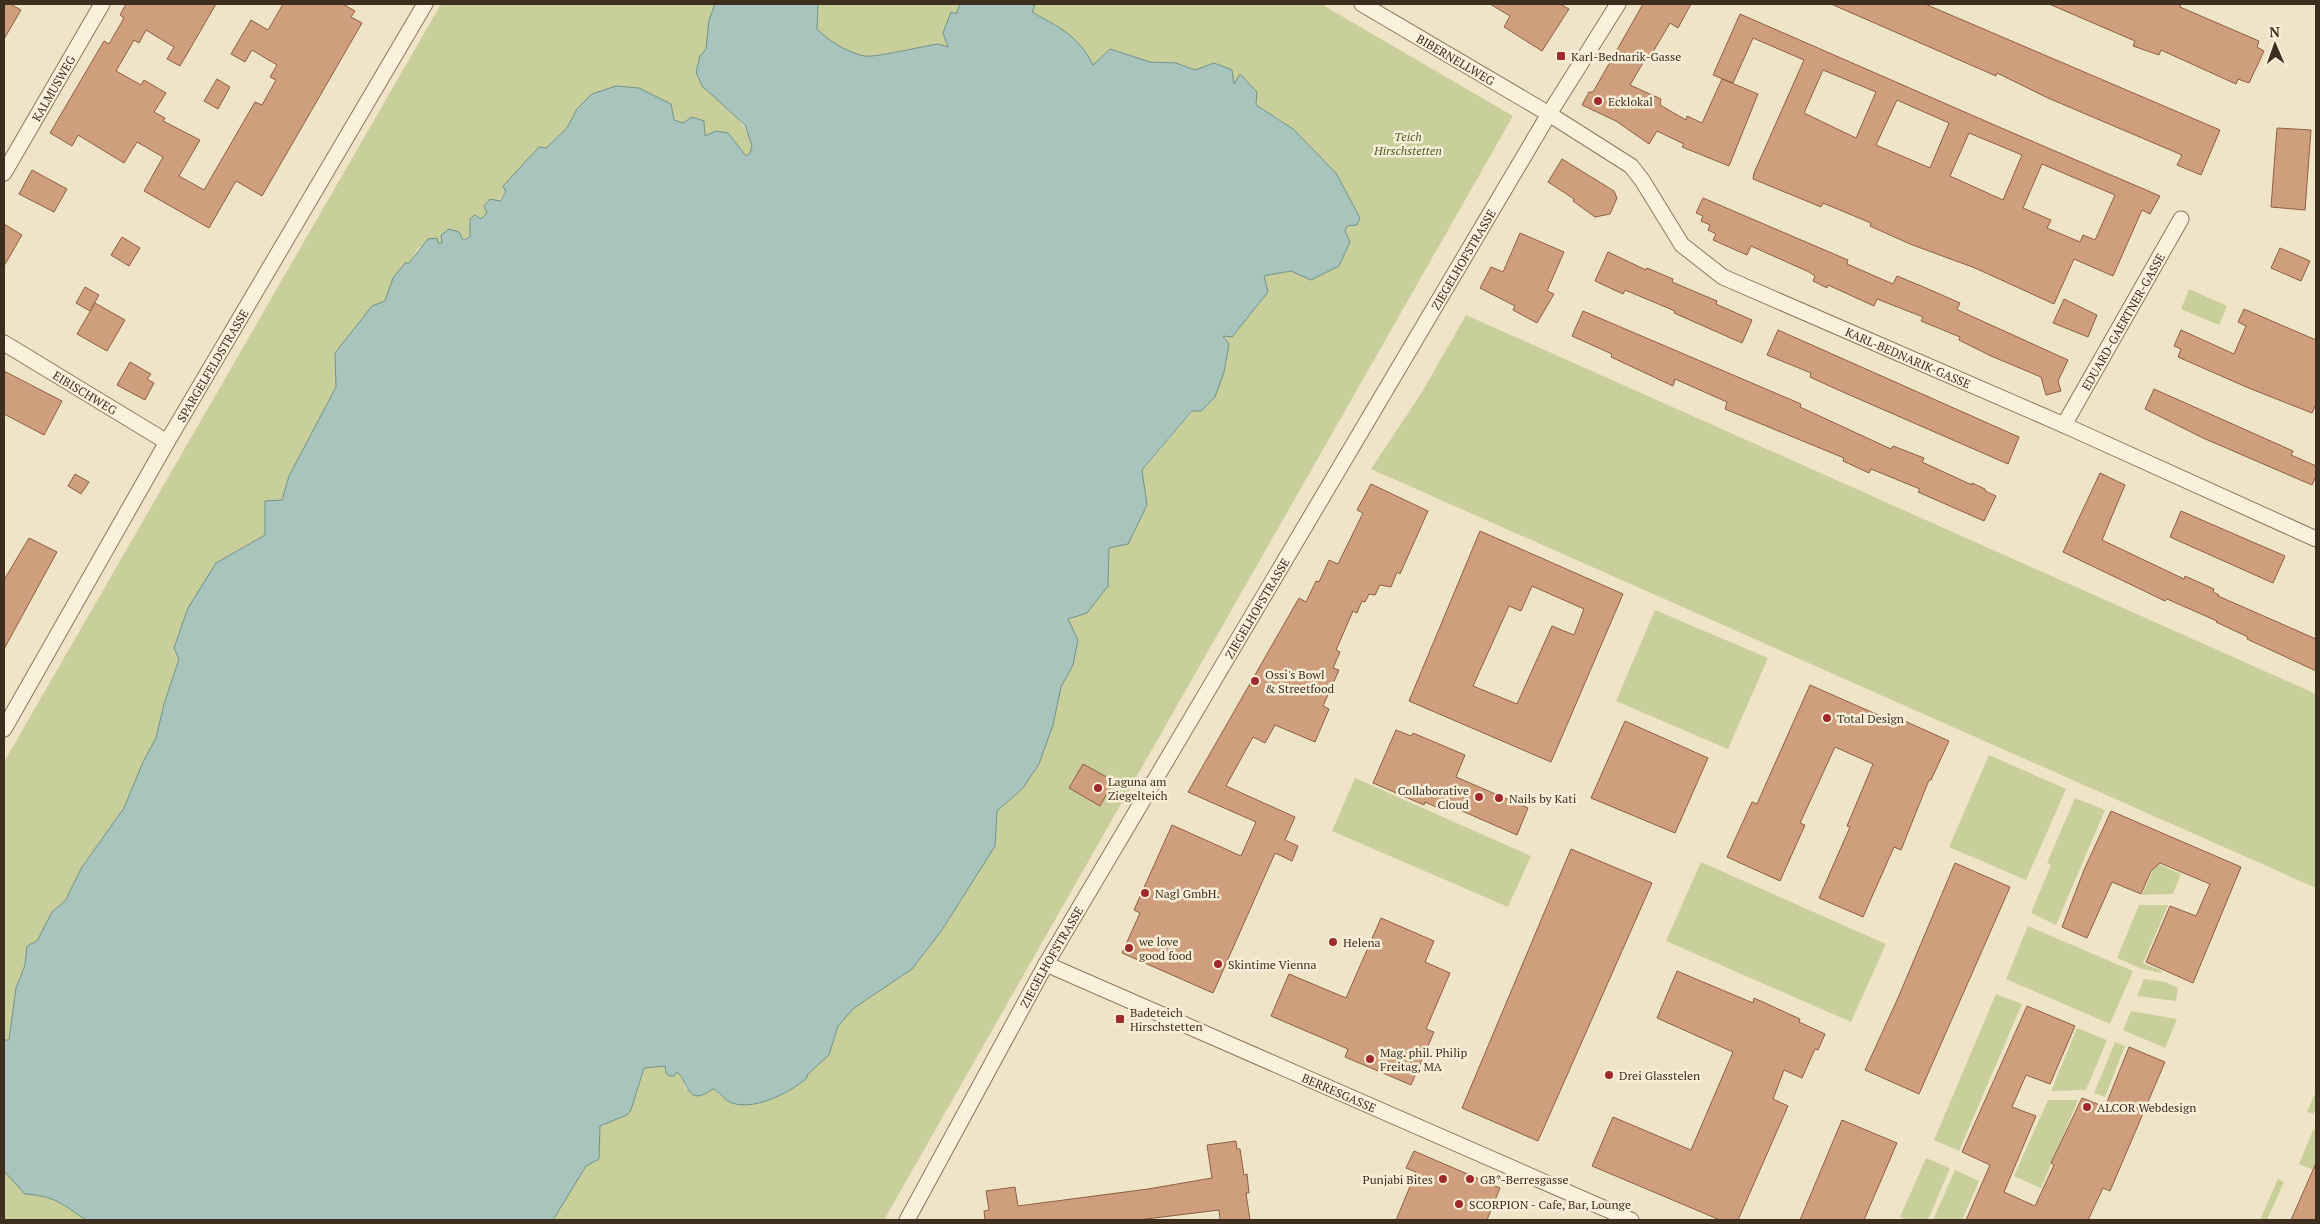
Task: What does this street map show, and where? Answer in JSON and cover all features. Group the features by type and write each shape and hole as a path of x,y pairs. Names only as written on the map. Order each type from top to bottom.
{"street":[{"name":"KALMUSWEG","path":"4,173 102,4"},
{"name":"SPARGELFELDSTRASSE","path":"4,729 167,442 425,4"},
{"name":"BIBERNELLWEG","path":"1362,4 1549,114"},
{"name":"ZIEGELHOFSTRASSE","path":"908,1220 1046,964 1549,114 1618,4"},
{"name":"KARL-BEDNARIK-GASSE","path":"1549,114 1631,166 1642,180 1682,245 1723,277 2064,425 2316,539"},
{"name":"EDUARD-GAERTNER-GASSE","path":"2064,425 2182,219"},
{"name":"EIBISCHWEG","path":"4,343 167,442"},
{"name":"BERRESGASSE","path":"1046,964 1631,1220"}],"green space":[{"path":"441,4 715,4 709,20 706,49 700,56 702,86 738,118 751,139 751,149 746,157 728,133 705,136 674,120 577,109 567,128 546,148 481,219 475,215 470,237 419,247 409,263 393,278 385,301 335,353 336,387 289,476 282,501 265,501 265,535 241,548 188,608 174,648 179,659 164,704 156,738 143,762 124,809 82,867 65,901 52,912 37,941 27,946 25,965 16,988 9,1040 4,1040 4,762"},
{"path":"818,4 960,4 956,15 951,12 948,47 938,44 894,53 862,56 841,47 817,29"},
{"name":"Teich Hirschstetten","path":"1029,4 1321,4 1513,116 884,1220 553,1220 586,1166 599,1159 600,1126 627,1115 631,1110 644,1068 665,1066 682,1076 686,1089 707,1093 713,1089 728,1101 779,1095 789,1091 807,1078 806,1075 829,1055 838,1026 854,1008 912,969 942,930 995,846 997,811 1023,788 1053,725 1061,687 1073,665 1068,619 1108,586 1109,548 1147,505 1142,471 1193,411 1222,336 1264,276 1291,271 1350,242 1345,231 1347,226 1293,129 1256,105 1240,75 1234,84 1176,63 1150,62 1110,49 1093,65 1074,40 1059,28 1032,12 1034,6"},
{"path":"2189,289 2227,306 2219,325 2181,309"},
{"path":"1466,315 2316,694 2316,888 1371,469 1422,392"},
{"path":"1655,610 1768,658 1728,749 1616,701"},
{"path":"1989,755 2066,789 2026,880 1949,847"},
{"path":"1355,778 1531,856 1508,907 1332,831"},
{"path":"2075,798 2105,810 2056,925 2031,913 2051,865 2047,863"},
{"path":"1701,862 1886,944 1851,1022 1666,941"},
{"path":"2156,863 2181,874 2173,894 2142,895"},
{"path":"2139,905 2168,905 2143,963 2162,971 2161,973 2142,969 2117,958"},
{"path":"2028,926 2133,971 2110,1024 2006,979"},
{"path":"2144,979 2166,982 2178,988 2176,1001 2137,996"},
{"path":"1996,994 2022,1004 1959,1151 1934,1140"},
{"path":"2131,1011 2177,1019 2165,1048 2123,1030"},
{"path":"2077,1028 2107,1040 2086,1090 2051,1091"},
{"path":"2115,1042 2125,1046 2105,1097 2094,1093"},
{"path":"2316,1091 2316,1108 2313,1114 2307,1112"},
{"path":"2048,1100 2078,1100 2041,1188 2014,1176"},
{"path":"2313,1130 2316,1131 2316,1171 2299,1164"},
{"path":"1926,1158 1950,1168 1928,1220 1908,1220 1900,1217"},
{"path":"4,1162 89,1220 4,1220"},
{"path":"1955,1170 1979,1181 1962,1220 1933,1220"},
{"path":"2278,1179 2284,1182 2267,1220 2260,1220"}],"water":[{"path":"715,4 818,4 817,29 845,49 869,56 938,44 948,47 943,33 951,12 956,14 960,4 1029,4 1035,6 1032,12 1060,28 1074,39 1081,46 1093,65 1110,49 1150,62 1176,63 1195,70 1214,63 1232,70 1234,84 1240,74 1257,92 1256,105 1293,129 1336,173 1360,218 1357,225 1347,226 1345,231 1350,242 1339,266 1311,280 1291,271 1264,276 1268,292 1232,337 1223,336 1229,344 1224,372 1215,397 1201,411 1192,411 1142,470 1147,505 1128,544 1109,548 1108,586 1087,613 1068,619 1078,640 1073,665 1061,687 1053,725 1039,764 1023,788 997,811 995,846 942,930 912,969 854,1008 838,1026 829,1055 800,1084 770,1100 747,1105 737,1104 728,1101 713,1089 698,1096 693,1095 677,1072 674,1076 669,1076 666,1073 665,1066 644,1068 631,1110 627,1115 600,1126 599,1159 586,1166 553,1220 86,1220 64,1205 51,1199 25,1194 4,1171 4,1040 9,1040 16,988 25,965 27,946 37,941 52,912 65,901 82,867 124,808 143,762 156,738 164,704 179,659 174,648 188,608 216,563 265,535 265,501 282,500 289,476 336,387 335,353 372,306 385,301 393,278 405,263 409,263 428,239 437,238 438,243 442,243 441,235 449,229 459,232 463,240 470,237 470,219 475,215 481,219 487,213 484,206 490,199 500,201 506,192 503,186 539,147 546,148 567,128 577,109 592,94 616,86 639,88 671,104 674,120 683,123 692,117 704,121 705,136 716,131 728,133 746,156 750,153 752,146 745,125 702,86 696,72 700,56 706,49 709,20"}],"building":[{"path":"4,4 10,4 21,10 4,39"},
{"path":"126,4 216,4 180,66 167,59 174,47 146,30 139,43 134,40 116,71 141,85 144,80 166,93 154,112 165,118 163,121 200,140 179,176 204,190 255,102 262,105 276,80 270,77 277,65 252,50 245,62 231,54 251,20 268,30 283,4 343,4 355,11 351,17 362,23 262,196 236,181 209,228 144,191 163,157 137,142 124,163 78,135 72,146 50,133 104,41 109,44 124,18 120,15"},
{"path":"1490,4 1560,4 1569,9 1542,51 1504,27 1510,16"},
{"path":"1643,4 1691,4 1678,28 1670,23 1650,57 1647,56 1630,85 1661,99 1660,105 1686,120 1687,116 1702,123 1722,79 1758,94 1729,166 1682,147 1684,144 1657,131 1649,144 1616,121 1582,105 1589,92 1593,92"},
{"path":"1831,4 1925,4 2220,130 2201,175 2177,165 2182,155 2048,98 1997,73 1996,76"},
{"path":"2049,4 2181,4 2180,7 2259,41 2257,47 2264,51 2249,83 2238,79 2236,84 2161,50 2159,55 2133,46 2135,41"},
{"path":"1740,14 2160,196 2150,214 2142,210 2113,276 2074,259 2054,304 1975,268 1910,244 1870,226 1871,223 1823,203 1821,207 1753,179 1804,60 1753,38 1733,83 1713,75","holes":["1823,70 1876,92 1856,138 1804,113","1897,100 1949,123 1930,168 1876,145","1969,133 2022,155 2003,200 1950,176","2042,164 2115,195 2095,240 2083,235 2080,242 2047,228 2051,220 2023,208"]},
{"path":"217,79 230,87 218,109 204,101"},
{"path":"2277,128 2311,130 2305,210 2271,207"},
{"path":"1562,159 1614,191 1617,198 1610,214 1595,217 1573,201 1574,199 1548,182"},
{"path":"32,170 67,189 54,212 19,194"},
{"path":"1703,198 1848,260 1847,264 1893,284 1897,276 1960,303 1957,309 1960,311 2068,360 2058,381 2061,391 2046,395 2041,377 1991,356 1959,340 1960,337 1921,321 1923,317 1877,299 1874,306 1828,285 1827,288 1813,281 1815,276 1809,272 1751,246 1747,255 1713,240 1716,234 1708,230 1710,225 1701,221 1703,216 1696,213"},
{"path":"4,224 22,235 4,266"},
{"path":"1520,233 1564,252 1547,291 1554,294 1537,323 1513,310 1515,306 1480,288 1491,267 1503,272"},
{"path":"122,237 140,248 129,266 111,255"},
{"path":"2280,248 2310,261 2301,281 2271,268"},
{"path":"1608,252 1646,270 1647,268 1673,279 1672,282 1717,301 1716,304 1752,320 1742,343 1674,313 1675,311 1625,290 1623,294 1595,281"},
{"path":"85,287 99,295 90,311 76,303"},
{"path":"2064,299 2097,315 2088,337 2053,323"},
{"path":"95,303 125,320 107,351 77,334"},
{"path":"2244,309 2316,340 2316,404 2312,413 2178,357 2181,349 2174,346 2181,330 2234,354 2246,326 2238,322"},
{"path":"1583,311 1801,404 1800,407 1891,449 1893,446 1924,458 1922,462 1985,489 1985,491 1996,496 1984,521 1918,492 1920,489 1871,469 1869,473 1843,461 1844,458 1725,409 1727,402 1675,379 1673,386 1611,357 1612,354 1572,336"},
{"path":"1778,330 2019,437 2008,464 1836,389 1810,377 1811,373 1767,355"},
{"path":"130,362 151,374 147,379 154,383 145,400 117,385"},
{"path":"4,371 62,401 44,435 4,414"},
{"path":"2154,389 2293,451 2291,455 2316,466 2316,476 2312,485 2203,438 2145,409"},
{"path":"2100,473 2125,485 2102,540 2184,579 2185,576 2214,589 2213,592 2218,596 2316,639 2316,671 2247,639 2248,637 2217,621 2167,599 2165,601 2063,552"},
{"path":"75,474 89,482 81,494 68,486"},
{"path":"1371,484 1428,511 1400,574 1397,572 1391,587 1380,585 1375,595 1369,594 1365,602 1362,601 1357,613 1353,611 1336,650 1340,652 1333,668 1339,670 1323,706 1329,709 1315,742 1275,725 1265,743 1253,737 1226,786 1295,817 1285,840 1298,846 1292,861 1275,853 1213,993 1122,953 1140,913 1134,910 1172,825 1241,856 1256,822 1188,792 1299,598 1306,602 1316,581 1319,582 1329,560 1338,564 1363,513 1357,510"},
{"path":"2181,511 2285,556 2273,583 2170,537"},
{"path":"1480,531 1623,594 1551,762 1409,701","holes":["1532,586 1584,609 1574,635 1552,626 1517,704 1473,686 1509,606 1521,611"]},
{"path":"29,538 57,552 4,649 4,580"},
{"path":"1810,685 1885,718 1887,713 1949,741 1931,780 1929,780 1901,850 1894,847 1863,917 1819,898 1850,827 1847,826 1873,764 1835,747 1800,823 1805,825 1780,881 1727,857 1752,802 1757,804"},
{"path":"1625,721 1708,758 1675,833 1591,798"},
{"path":"1396,730 1411,736 1413,733 1465,755 1456,777 1528,808 1517,835 1446,804 1443,810 1425,802 1424,805 1373,783"},
{"path":"1083,764 1114,781 1100,806 1069,788"},
{"path":"2111,811 2241,867 2193,983 2146,962 2170,906 2196,916 2210,884 2160,863 2151,871 2141,894 2112,882 2087,938 2062,927 2084,870"},
{"path":"1571,849 1652,883 1538,1141 1462,1108"},
{"path":"1955,863 2010,887 1919,1094 1865,1070 1898,998"},
{"path":"1381,918 1434,941 1425,962 1450,973 1426,1029 1434,1032 1411,1085 1345,1057 1348,1049 1271,1016 1289,974 1346,998"},
{"path":"1677,971 1753,1003 1754,998 1800,1019 1799,1022 1825,1034 1818,1050 1815,1049 1802,1078 1784,1070 1773,1099 1788,1106 1738,1220 1720,1220 1592,1166 1613,1117 1691,1150 1733,1052 1657,1018"},
{"path":"2027,1006 2075,1026 2050,1084 2026,1075 2012,1107 2036,1116 2004,1192 2035,1206 2054,1165 2051,1163 2082,1098 2105,1107 2129,1047 2165,1062 2110,1191 2103,1188 2088,1220 1966,1220 1990,1165 1962,1152"},
{"path":"1842,1120 1897,1143 1864,1220 1800,1220"},
{"path":"1236,1141 1237,1149 1240,1149 1244,1175 1247,1174 1249,1193 1246,1193 1250,1220 1220,1220 1219,1210 1138,1220 985,1220 984,1211 989,1210 986,1191 1015,1187 1018,1206 1148,1189 1212,1178 1207,1145"},
{"path":"1414,1151 1500,1188 1487,1220 1396,1220 1416,1172 1406,1168"},
{"path":"2316,1163 2316,1220 2291,1220"}],"place":[{"name":"Karl-Bednarik-Gasse","path":"1561,56"},
{"name":"Ecklokal","path":"1598,101"},
{"name":"Ossi's Bowl & Streetfood","path":"1255,681"},
{"name":"Total Design","path":"1827,718"},
{"name":"Laguna am Ziegelteich","path":"1098,788"},
{"name":"Collaborative Cloud","path":"1479,797"},
{"name":"Nails by Kati","path":"1499,798"},
{"name":"Nagl GmbH.","path":"1145,893"},
{"name":"Helena","path":"1333,942"},
{"name":"we love good food","path":"1129,948"},
{"name":"Skintime Vienna","path":"1218,964"},
{"name":"Badeteich Hirschstetten","path":"1120,1019"},
{"name":"Mag. phil. Philip Freitag, MA","path":"1370,1059"},
{"name":"Drei Glasstelen","path":"1609,1075"},
{"name":"ALCOR Webdesign","path":"2087,1107"},
{"name":"Punjabi Bites","path":"1443,1179"},
{"name":"GB*-Berresgasse","path":"1470,1179"},
{"name":"SCORPION - Cafe, Bar, Lounge","path":"1459,1204"}]}
